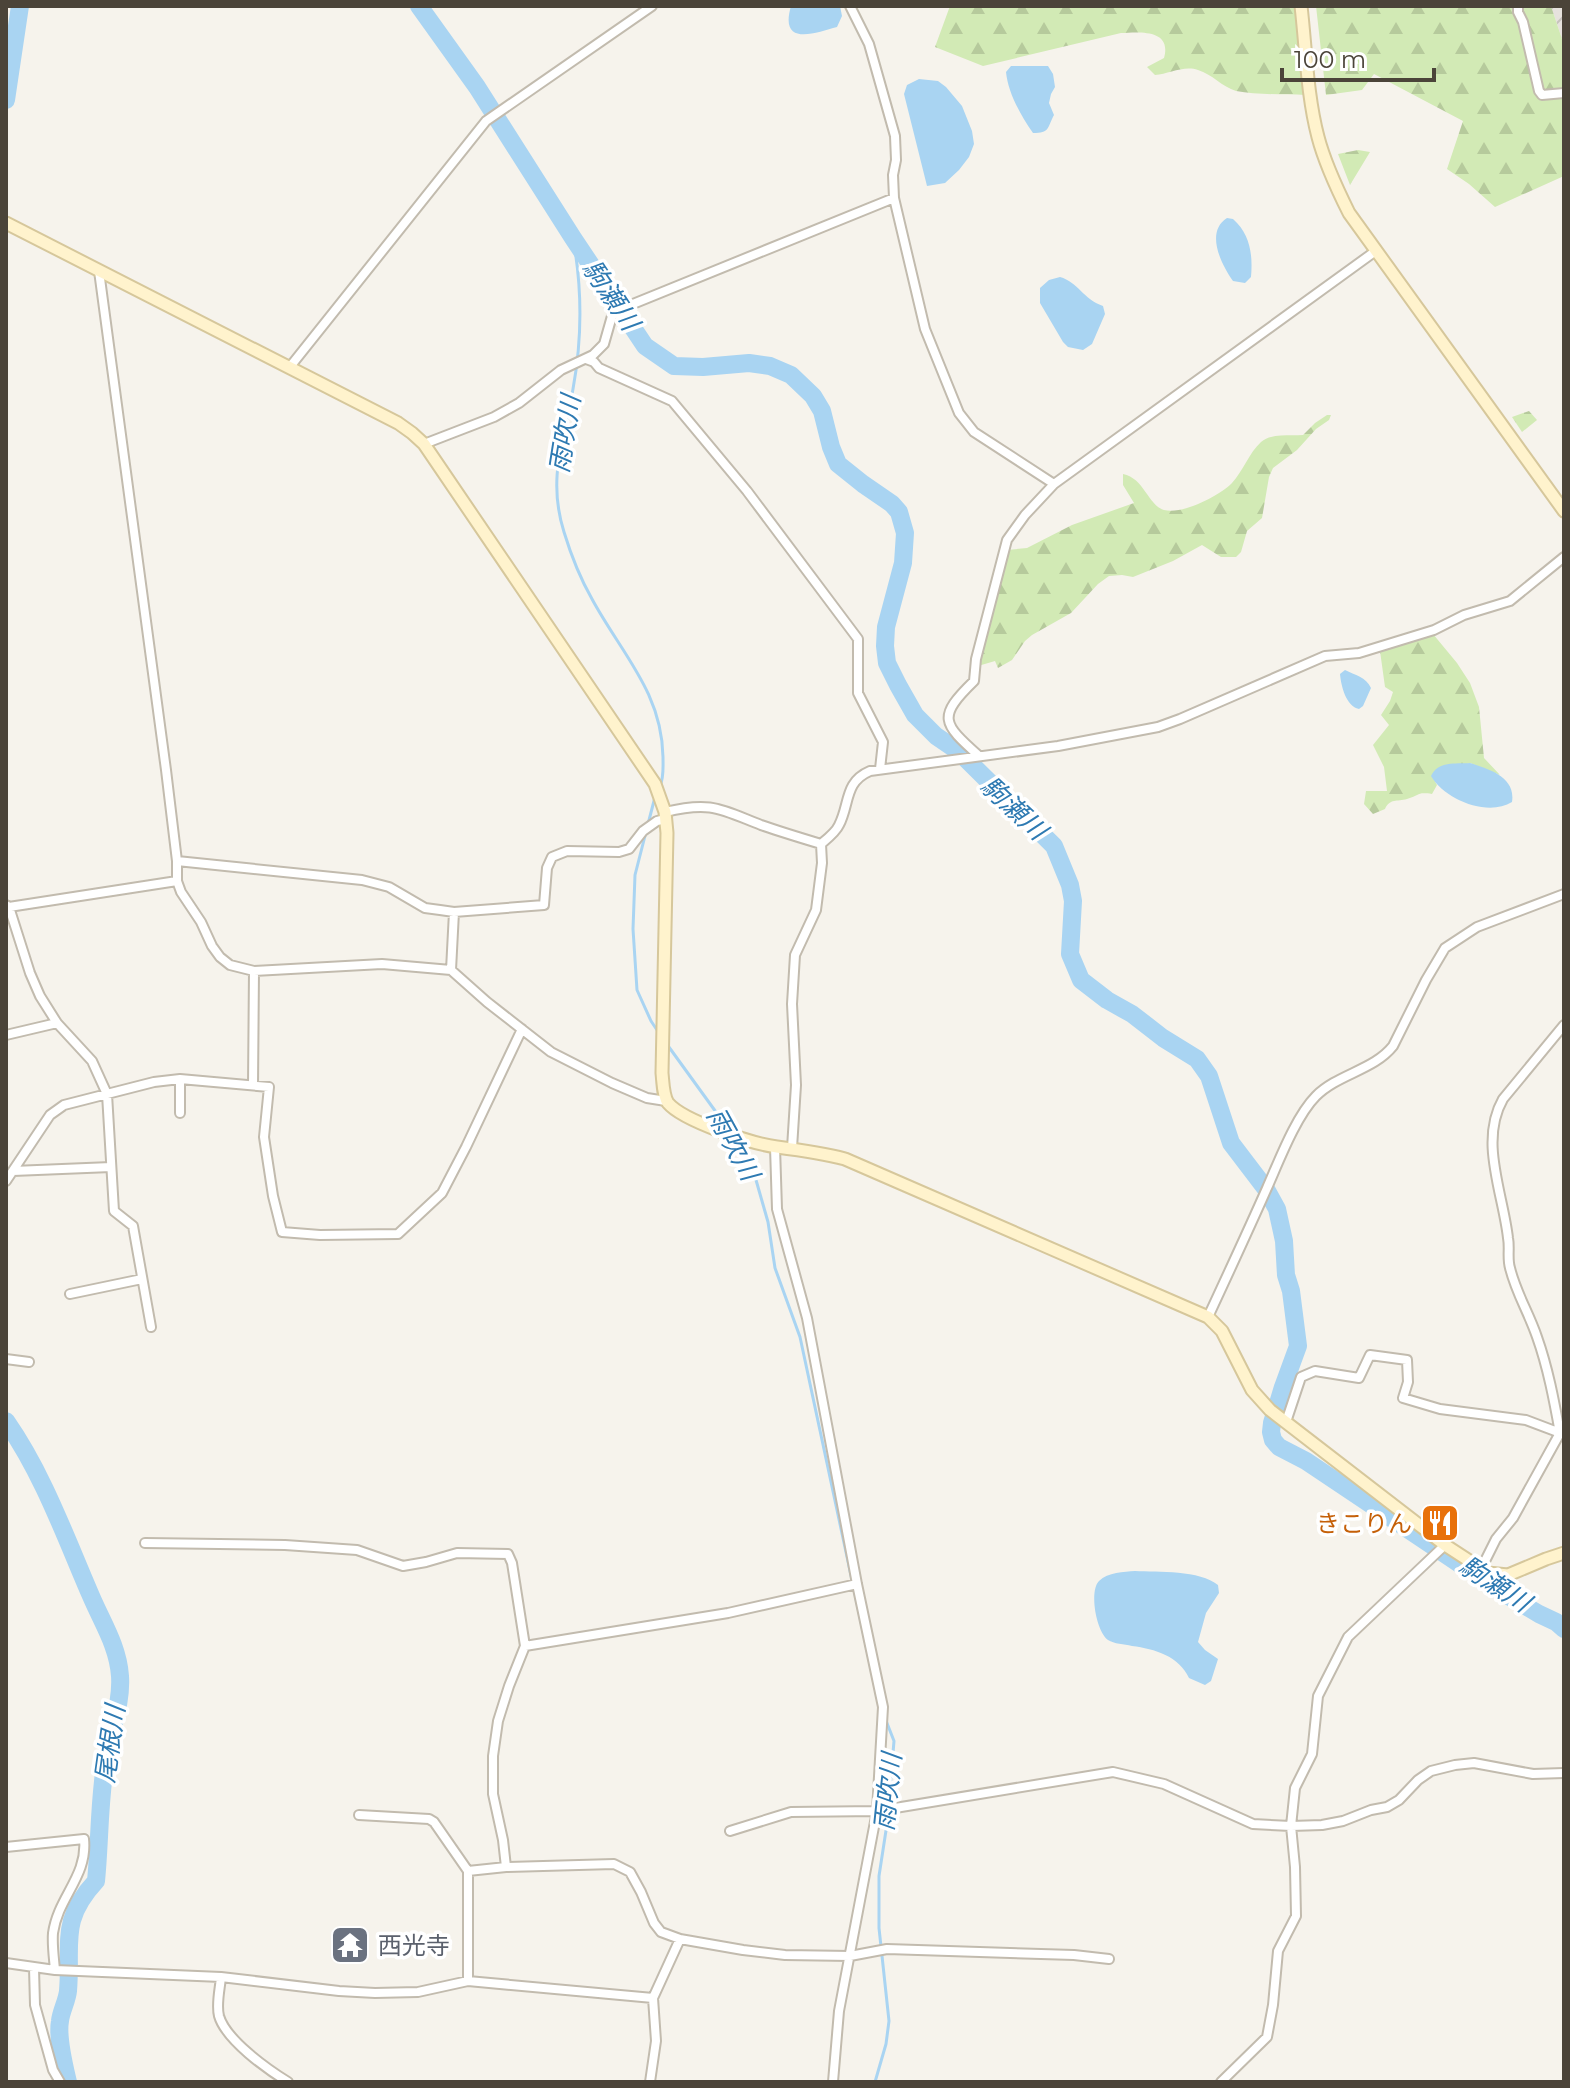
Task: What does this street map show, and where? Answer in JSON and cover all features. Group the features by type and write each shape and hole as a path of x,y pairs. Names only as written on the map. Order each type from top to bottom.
{"street":[{"path":"289,368 486,121 652,6"},
{"path":"850,6 869,44 895,136 894,198 925,329 959,413 974,432 1054,484"},
{"path":"1301,6 1312,103 1323,153 1349,213 1564,511"},
{"path":"1518,6 1539,91 1548,96 1564,93"},
{"path":"424,444 494,417 519,403 561,370 593,355 604,344 612,316 628,306 894,198"},
{"path":"6,223 398,423 424,444 655,784 663,814 662,1073 666,1101"},
{"path":"976,756 951,729 949,713 956,699 974,681 976,659 1007,540 1025,515 1054,484 1377,250"},
{"path":"99,271 177,861 177,881 220,957 230,965 254,971 382,964 451,970 551,1052 612,1083 647,1098 666,1101 691,1119 744,1138 775,1147 820,1152 845,1159 1208,1317 1222,1331 1252,1390 1270,1410 1445,1545 1481,1569 1496,1576 1508,1575 1564,1553"},
{"path":"579,361 594,362 599,368 672,401 747,491 858,639 858,693 883,742 880,769"},
{"path":"792,1148 796,1085 792,1004 795,955 816,910 822,863 821,844 839,827 851,788 860,775 880,769 1058,746 1158,727 1325,656 1359,653 1434,630 1464,615 1510,601 1564,557"},
{"path":"177,861 362,880 389,887 425,908 454,912 544,905 547,868 552,857 567,851 619,852 629,849 643,831 663,814 694,807 724,809 821,844"},
{"path":"151,1327 133,1226 114,1211 107,1094 92,1061 57,1023 40,996 8,906 177,881"},
{"path":"1208,1317 1298,1122 1314,1097 1330,1084 1381,1058 1393,1046 1445,948 1477,927 1564,894"},
{"path":"451,970 454,912"},
{"path":"253,1085 254,971"},
{"path":"6,1035 57,1023"},
{"path":"1481,1569 1496,1539 1513,1518 1562,1434 1536,1334 1519,1298 1509,1265 1508,1237 1492,1132 1503,1099 1564,1025"},
{"path":"6,1181 50,1115 64,1105 154,1082 180,1079 269,1087 264,1137 282,1232 398,1234 442,1193 522,1029"},
{"path":"180,1079 180,1113"},
{"path":"775,1147 777,1209 807,1318 883,1707 877,1811 839,2011 833,2082"},
{"path":"13,1171 111,1167"},
{"path":"70,1294 142,1279"},
{"path":"1284,1420 1301,1377 1315,1371 1359,1378 1370,1355 1407,1360 1408,1382 1403,1398 1440,1409 1526,1420 1562,1434"},
{"path":"6,1359 29,1362"},
{"path":"145,1543 285,1545 357,1550 403,1566 457,1553 508,1554 525,1646 498,1721 493,1756 493,1794 506,1867"},
{"path":"1221,2082 1267,2037 1278,1951 1296,1916 1291,1826 1295,1788 1312,1754 1318,1696 1348,1637 1445,1545"},
{"path":"525,1646 728,1613 857,1584"},
{"path":"730,1831 791,1812 877,1811 1113,1772 1164,1784 1253,1824 1322,1825 1387,1807 1431,1771 1455,1765 1474,1763 1533,1774 1564,1773"},
{"path":"359,1815 429,1819 468,1871 468,1981"},
{"path":"6,1847 84,1839 85,1854 79,1875 53,1932 58,1970"},
{"path":"468,1871 614,1864 630,1872 661,1932 680,1939 785,1955 850,1956 887,1949 1074,1955 1109,1959"},
{"path":"650,2082 656,2041 653,1998 680,1939"},
{"path":"6,1963 58,1970 221,1977 375,1993 418,1992 468,1981 653,1998"},
{"path":"34,1968 35,2005 53,2070 60,2082"},
{"path":"221,1977 220,2020 239,2044 288,2082"}],"shaded area":[{"path":"1551,6 1564,6 1564,45"}],"green space":[{"path":"950,6 1295,6 1305,95 1236,91 1193,69 1155,75 1147,67 1164,58 1165,49 1159,37 1145,33 1121,33 983,66 935,47"},
{"path":"1316,6 1551,6 1564,45 1564,176 1495,207 1447,169 1463,121 1374,74 1362,90 1326,95"},
{"path":"1358,150 1370,152 1350,185 1338,154"},
{"path":"1529,411 1537,420 1522,432 1512,417"},
{"path":"1331,415 1329,420 1273,468 1262,518 1247,531 1241,552 1236,557 1221,557 1202,545 1133,577 1109,576 1071,613 1025,641 1012,660 998,668 995,661 978,666 1007,550 1027,548 1072,525 1134,503 1123,485 1123,474 1136,481 1164,510 1180,510 1200,503 1232,483 1253,451 1265,439 1303,435"},
{"path":"1433,634 1470,683 1479,707 1484,758 1500,775 1470,763 1432,776 1437,785 1432,794 1392,802 1373,814 1364,804 1366,791 1387,791 1384,767 1373,745 1389,725 1381,715 1393,692 1385,687 1380,651"}],"water":[{"path":"791,6 840,6 842,16 837,27 801,34 790,27"},
{"path":"1011,66 1048,66 1053,74 1055,87 1049,103 1054,115 1045,131 1033,133 1020,112 1007,80 1006,72"},
{"path":"919,79 938,81 946,87 962,106 974,144 969,157 945,183 927,186 904,94 907,85"},
{"path":"1227,218 1239,225 1249,245 1251,277 1245,283 1233,281 1217,248 1217,231"},
{"path":"1060,277 1103,306 1105,314 1092,344 1083,350 1068,347 1063,342 1040,303 1040,288 1049,280"},
{"path":"1345,670 1363,679 1371,688 1359,709 1351,704 1343,690 1340,674"},
{"path":"1470,763 1500,775 1510,786 1512,802 1491,808 1468,804 1446,792 1431,776 1442,766"},
{"path":"1135,1571 1190,1574 1218,1585 1219,1593 1206,1613 1198,1642 1218,1659 1211,1681 1205,1685 1189,1678 1179,1664 1165,1655 1113,1642 1104,1635 1095,1611 1096,1586 1107,1576"}],"waterway":[{"name":"尾根川","path":"6,100 20,6"},
{"name":"駒瀬川","path":"419,6 477,87 645,346 674,366 749,363 770,366 791,375 813,396 822,411 838,464 899,512 905,533 903,563 886,627 885,646 887,663 898,685 915,715 936,736 958,751 1054,846 1070,885 1073,901 1070,954 1081,980 1197,1059 1209,1076 1231,1143 1266,1189 1277,1209 1298,1346 1272,1423 1273,1440 1279,1447 1306,1461 1500,1591 1564,1629"},
{"name":"雨吹川","path":"573,238 578,275 579,333 576,370 557,477 559,512 584,583 638,674 656,712 663,757 660,786"},
{"name":"雨吹川","path":"648,824 655,797"},
{"name":"雨吹川","path":"646,832 635,875 633,929 637,990 659,1033"},
{"name":"雨吹川","path":"666,1043 729,1130"},
{"name":"雨吹川","path":"735,1140 756,1180 768,1222 775,1268 800,1337 877,1697"},
{"name":"尾根川","path":"6,1421 53,1506 113,1644 119,1665 118,1707 104,1774 96,1881 77,1908 70,1933 68,1991 59,2028 68,2082"},
{"name":"雨吹川","path":"875,2082 889,2021 879,1928 879,1876 894,1741 885,1718"}],"place":[{"name":"きこりん","path":"1440,1523"},
{"name":"西光寺","path":"350,1945"}]}
